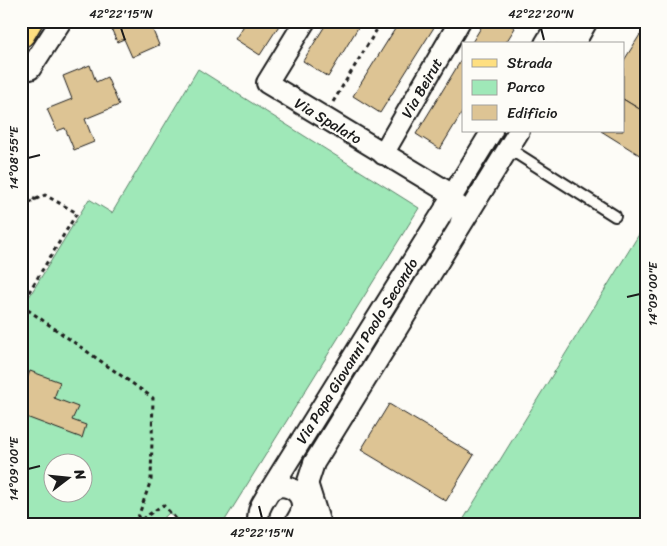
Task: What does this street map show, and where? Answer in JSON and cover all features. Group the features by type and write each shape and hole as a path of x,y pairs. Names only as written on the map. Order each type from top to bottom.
{"main road":[{"path":"21,33 28,21"}],"street":[{"name":"Via Spalato","path":"305,21 266,83 383,154 449,202"},
{"name":"Via Beirut","path":"383,154 460,21"},
{"path":"575,42 587,21"},
{"path":"30,69 58,22"},
{"name":"Via Papa Giovanni Paolo Secondo","path":"492,132 487,151 490,156 495,159 510,145"},
{"name":"Via Papa Giovanni Paolo Secondo","path":"259,512 492,132"},
{"name":"Via Papa Giovanni Paolo Secondo","path":"294,525 302,510 304,496 314,463 510,145"},
{"path":"449,202 461,208 463,214 460,225"},
{"name":"Via Papa Giovanni Paolo Secondo","path":"259,512 278,488 288,487 304,496"},
{"path":"304,496 321,524"}],"lane":[{"path":"510,145 615,216"}],"path":[{"path":"324,118 382,21"},
{"path":"21,188 36,200"},
{"path":"21,198 30,202 45,195 77,213 21,305 152,398 151,480 136,522 163,505 182,525"}],"green space":[{"path":"198,69 419,208 222,525 187,525 169,513 156,525 32,525 21,518 21,310 89,199 112,213"},
{"path":"646,223 646,525 460,525"}],"building":[{"path":"108,21 149,21 159,45 132,57 124,39 117,42"},
{"path":"247,21 282,21 260,55 235,39"},
{"path":"328,21 362,21 328,77 303,61"},
{"path":"400,21 438,21 380,113 353,96"},
{"path":"485,21 504,21 515,28 506,42 472,42"},
{"path":"646,25 646,113 624,100 624,60"},
{"path":"462,59 462,113 440,149 416,134"},
{"path":"90,65 96,82 107,77 119,105 85,119 94,142 74,150 65,128 57,131 47,109 72,99 63,76"},
{"path":"624,100 646,113 646,159 603,132 624,132"},
{"path":"30,371 60,382 54,398 78,407 72,420 86,425 82,438 21,415 21,394"},
{"path":"389,404 474,455 446,501 361,450"}]}
